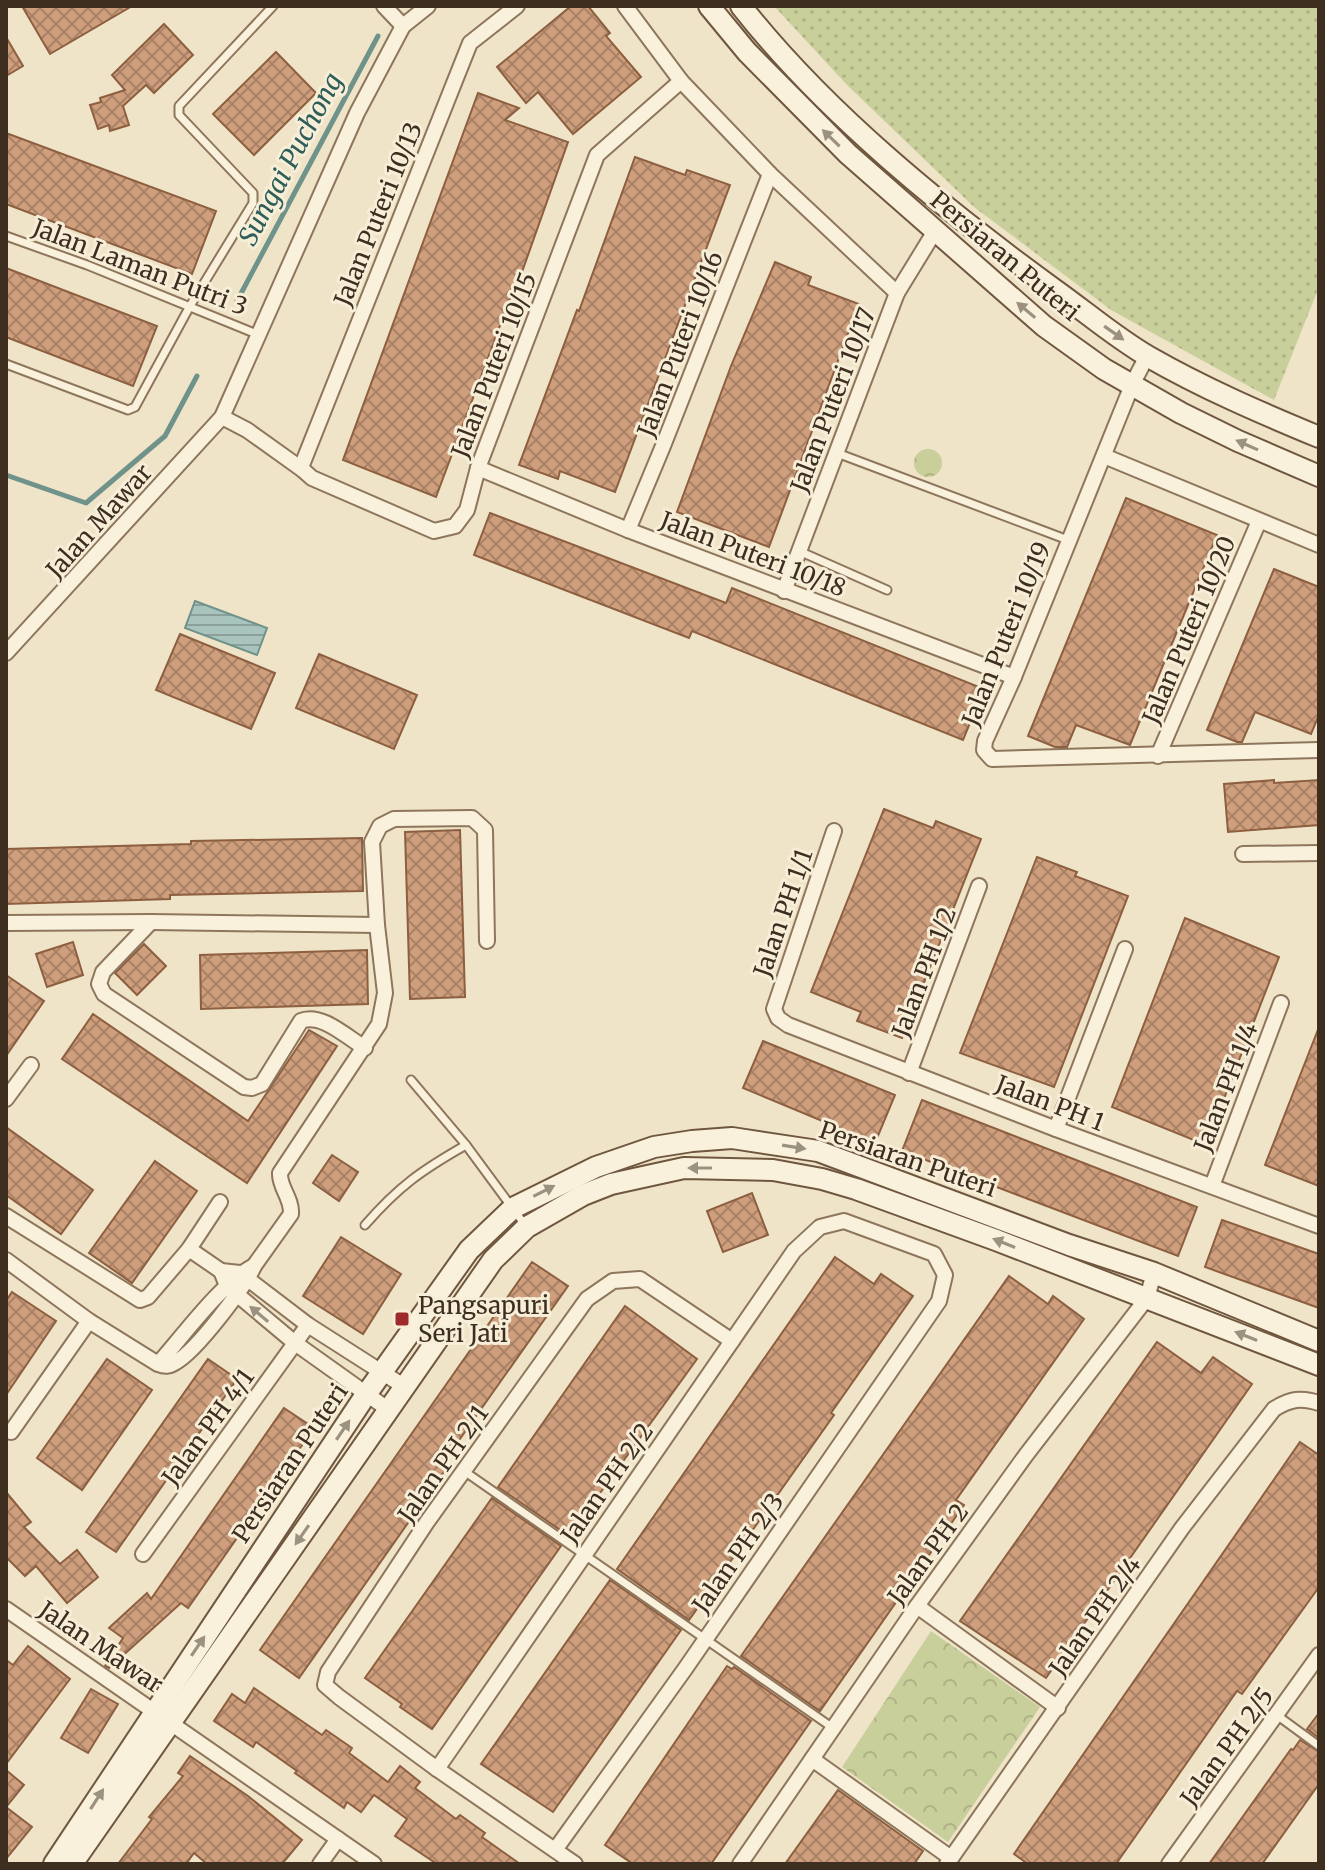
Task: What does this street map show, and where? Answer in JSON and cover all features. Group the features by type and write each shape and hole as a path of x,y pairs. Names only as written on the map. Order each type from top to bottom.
{"main road":[{"name":"Persiaran Puteri","path":"709,6 747,52 806,114 1044,326 1132,385 1238,441 1319,476"},
{"name":"Persiaran Puteri","path":"741,6 814,87 883,152 984,237 1147,356 1236,402 1319,437"},
{"name":"Persiaran Puteri","path":"163,1716 365,1396 469,1250 513,1208 596,1167 654,1147 732,1138 818,1151 1069,1245 1154,1273 1319,1341"},
{"name":"Persiaran Puteri","path":"163,1716 389,1410 493,1260 527,1227 583,1195 611,1184 684,1168 773,1170 822,1179 856,1189 1319,1365"},
{"path":"54,1864 163,1716"},
{"path":"72,1864 163,1716"}],"street":[{"path":"384,6 403,26 428,6"},
{"name":"Jalan Puteri 10/13","path":"304,464 470,43 517,6"},
{"path":"625,6 681,81 770,174 897,293"},
{"name":"Jalan Mawar","path":"6,653 222,417 357,113 403,26"},
{"name":"Jalan Puteri 10/15","path":"222,417 304,464 312,478 434,531 455,526 467,510 478,468 597,155 681,81"},
{"name":"Jalan Puteri 10/16","path":"628,530 770,174"},
{"name":"Jalan Puteri 10/17","path":"784,591 897,293 935,231"},
{"name":"Jalan Puteri 10/19","path":"1147,356 1132,385 985,741 984,750 992,759 1319,750"},
{"path":"1104,456 1319,545"},
{"name":"Jalan Puteri 10/18","path":"478,468 784,591 1014,677"},
{"name":"Jalan Puteri 10/20","path":"1158,756 1259,521"},
{"path":"6,1260 89,1321 158,1364 164,1367 183,1358 291,1214 292,1203 280,1173 379,1024 385,993 372,842 380,826 394,819 472,818 485,830 487,941"},
{"name":"Jalan PH 1/1","path":"774,1009 834,831"},
{"path":"1243,854 1319,853"},
{"name":"Jalan PH 1/2","path":"909,1073 979,886"},
{"path":"151,922 103,972 99,984 104,994 244,1087 262,1084 301,1021 307,1018 322,1021 365,1048"},
{"path":"6,923 377,925"},
{"path":"1056,1129 1125,949"},
{"name":"Jalan PH 1/4","path":"1212,1186 1281,1003"},
{"name":"Jalan PH 1","path":"774,1009 778,1018 788,1025 1319,1226"},
{"path":"6,1099 31,1065"},
{"path":"6,1216 140,1300 148,1297 189,1249 220,1202"},
{"name":"Jalan PH 2/3","path":"555,1850 939,1301 945,1275 934,1254 844,1221 820,1227"},
{"name":"Jalan PH 2/2","path":"437,1769 794,1251 820,1227"},
{"path":"189,1249 221,1271 232,1290 295,1343 365,1396 389,1410"},
{"path":"221,1271 247,1273 308,1325 405,1387"},
{"name":"Jalan PH 2","path":"740,1864 917,1606 1026,1455 1147,1298 1154,1273"},
{"name":"Jalan PH 2/1","path":"437,1769 325,1685 328,1672 464,1471 587,1299 613,1281 640,1279 732,1341"},
{"path":"11,1432 89,1321"},
{"name":"Jalan PH 4/1","path":"143,1554 308,1325"},
{"name":"Jalan PH 2/4","path":"949,1861 1182,1528 1274,1409 1288,1401 1307,1398 1319,1403"},
{"path":"917,1606 1058,1708"},
{"name":"Jalan Mawar","path":"6,1609 374,1864"},
{"name":"Jalan PH 2/5","path":"1169,1864 1319,1655"},
{"path":"812,1759 949,1861"},
{"path":"437,1769 575,1864"},
{"path":"320,1864 338,1839"}],"lane":[{"path":"6,364 128,410 141,399 190,306 253,203 253,193 179,115 179,106 273,6"},
{"name":"Jalan Laman Putri 3","path":"6,236 259,335"},
{"path":"837,453 1068,540"},
{"path":"799,551 887,590"},
{"path":"411,1080 466,1145 527,1227"},
{"path":"365,1225 401,1187 466,1145"},
{"path":"464,1471 833,1728"},
{"path":"1278,1716 1319,1746"}],"green space":[{"path":"774,6 1319,6 1319,287 1274,400 1111,310 974,207 847,85"},
{"path":"928,449 938,453 942,463 938,473 928,477 918,473 914,463 918,453"},
{"path":"931,1631 1040,1707 948,1842 842,1767"}],"water":[{"path":"195,601 267,628 257,655 185,628"}],"building":[{"path":"22,6 132,6 50,54"},
{"path":"571,6 588,6 610,33 606,36 641,77 573,134 538,92 526,103 497,67"},
{"path":"164,24 193,55 154,93 146,85 123,106 129,125 110,131 109,125 98,129 90,105 101,102 100,98 125,90 112,75"},
{"path":"6,37 23,66 6,76"},
{"path":"276,52 316,93 254,155 213,114"},
{"path":"478,93 519,108 505,120 568,142 436,497 343,460"},
{"path":"6,133 216,211 192,274 6,204"},
{"path":"635,157 685,175 687,170 730,185 615,492 560,471 558,479 519,465"},
{"path":"775,262 811,277 808,285 859,304 769,547 677,512 731,366"},
{"path":"6,268 157,326 133,386 6,337"},
{"path":"1126,498 1217,535 1130,745 1076,725 1067,747 1055,747 1028,736"},
{"path":"490,513 726,603 732,588 984,689 963,740 692,631 689,638 474,555"},
{"path":"1274,569 1319,587 1319,715 1311,734 1255,712 1242,742 1237,742 1207,730"},
{"path":"180,634 275,673 251,729 156,690"},
{"path":"319,654 417,695 394,749 296,708"},
{"path":"1274,780 1274,783 1319,780 1319,825 1228,832 1224,784"},
{"path":"884,809 933,828 936,821 981,839 902,1038 857,1021 861,1012 811,992"},
{"path":"460,830 465,997 410,999 405,832"},
{"path":"362,838 363,891 170,895 170,899 6,904 6,849"},
{"path":"1037,857 1077,872 1075,876 1128,896 1054,1087 960,1053"},
{"path":"1185,918 1279,957 1206,1145 1112,1107"},
{"path":"73,942 83,975 47,987 36,954"},
{"path":"144,944 166,966 137,995 115,973"},
{"path":"367,950 368,1004 201,1009 200,955"},
{"path":"6,975 44,1001 6,1056"},
{"path":"93,1014 248,1121 309,1030 337,1046 247,1183 62,1059"},
{"path":"1319,1027 1319,1186 1265,1165"},
{"path":"763,1041 895,1095 875,1143 743,1088"},
{"path":"922,1100 1197,1207 1178,1256 902,1151"},
{"path":"6,1127 93,1190 61,1234 6,1195"},
{"path":"332,1155 358,1172 339,1201 313,1183"},
{"path":"155,1161 197,1191 132,1283 89,1253"},
{"path":"752,1193 768,1235 723,1252 707,1211"},
{"path":"1222,1220 1319,1254 1319,1308 1205,1267"},
{"path":"341,1237 401,1274 363,1334 303,1296"},
{"path":"835,1257 874,1284 881,1274 913,1296 831,1413 834,1415 689,1620 617,1569"},
{"path":"532,1262 568,1286 443,1463 448,1466 299,1678 260,1650"},
{"path":"1009,1276 1048,1304 1053,1296 1084,1319 956,1500 964,1505 820,1711 741,1656"},
{"path":"12,1292 56,1321 6,1395 6,1301"},
{"path":"625,1306 697,1359 569,1536 498,1487"},
{"path":"1157,1342 1201,1373 1213,1357 1252,1384 1046,1678 960,1621"},
{"path":"107,1359 152,1390 82,1490 37,1458"},
{"path":"208,1359 237,1379 116,1552 86,1532"},
{"path":"284,1408 314,1428 188,1608 181,1603 109,1668 105,1666 123,1638 109,1628 147,1593 151,1599"},
{"path":"1300,1442 1319,1455 1319,1587 1242,1694 1237,1691 1116,1864 1028,1864 1014,1854"},
{"path":"6,1492 31,1522 24,1527 60,1564 77,1550 98,1577 67,1603 36,1566 25,1576 6,1557"},
{"path":"492,1498 561,1546 432,1729 365,1678"},
{"path":"610,1580 681,1630 553,1812 481,1764"},
{"path":"28,1646 70,1679 6,1764 6,1660 13,1665"},
{"path":"727,1666 734,1667 811,1721 711,1864 633,1864 605,1845"},
{"path":"254,1688 322,1735 326,1730 352,1748 349,1753 388,1782 400,1766 420,1782 415,1788 456,1819 460,1815 485,1833 482,1837 520,1864 437,1864 395,1836 407,1819 374,1795 361,1812 347,1802 344,1808 256,1742 253,1747 214,1721 232,1694 245,1703"},
{"path":"91,1689 118,1704 88,1753 61,1738"},
{"path":"1319,1713 1319,1738 1307,1729"},
{"path":"1300,1740 1319,1752 1319,1784 1262,1864 1209,1864 1291,1749"},
{"path":"190,1756 248,1796 302,1840 282,1864 207,1864 194,1853 186,1864 118,1864 152,1819 149,1817 183,1776 178,1773"},
{"path":"6,1770 24,1785 6,1807"},
{"path":"838,1790 923,1851 914,1864 785,1864"},
{"path":"6,1807 32,1827 6,1859"}],"waterway":[{"name":"Sungai Puchong","path":"237,301 378,36"},
{"name":"Sungai Puchong","path":"6,475 86,503 165,436 197,376"}],"place":[{"name":"Pangsapuri Seri Jati","path":"402,1319"}]}
